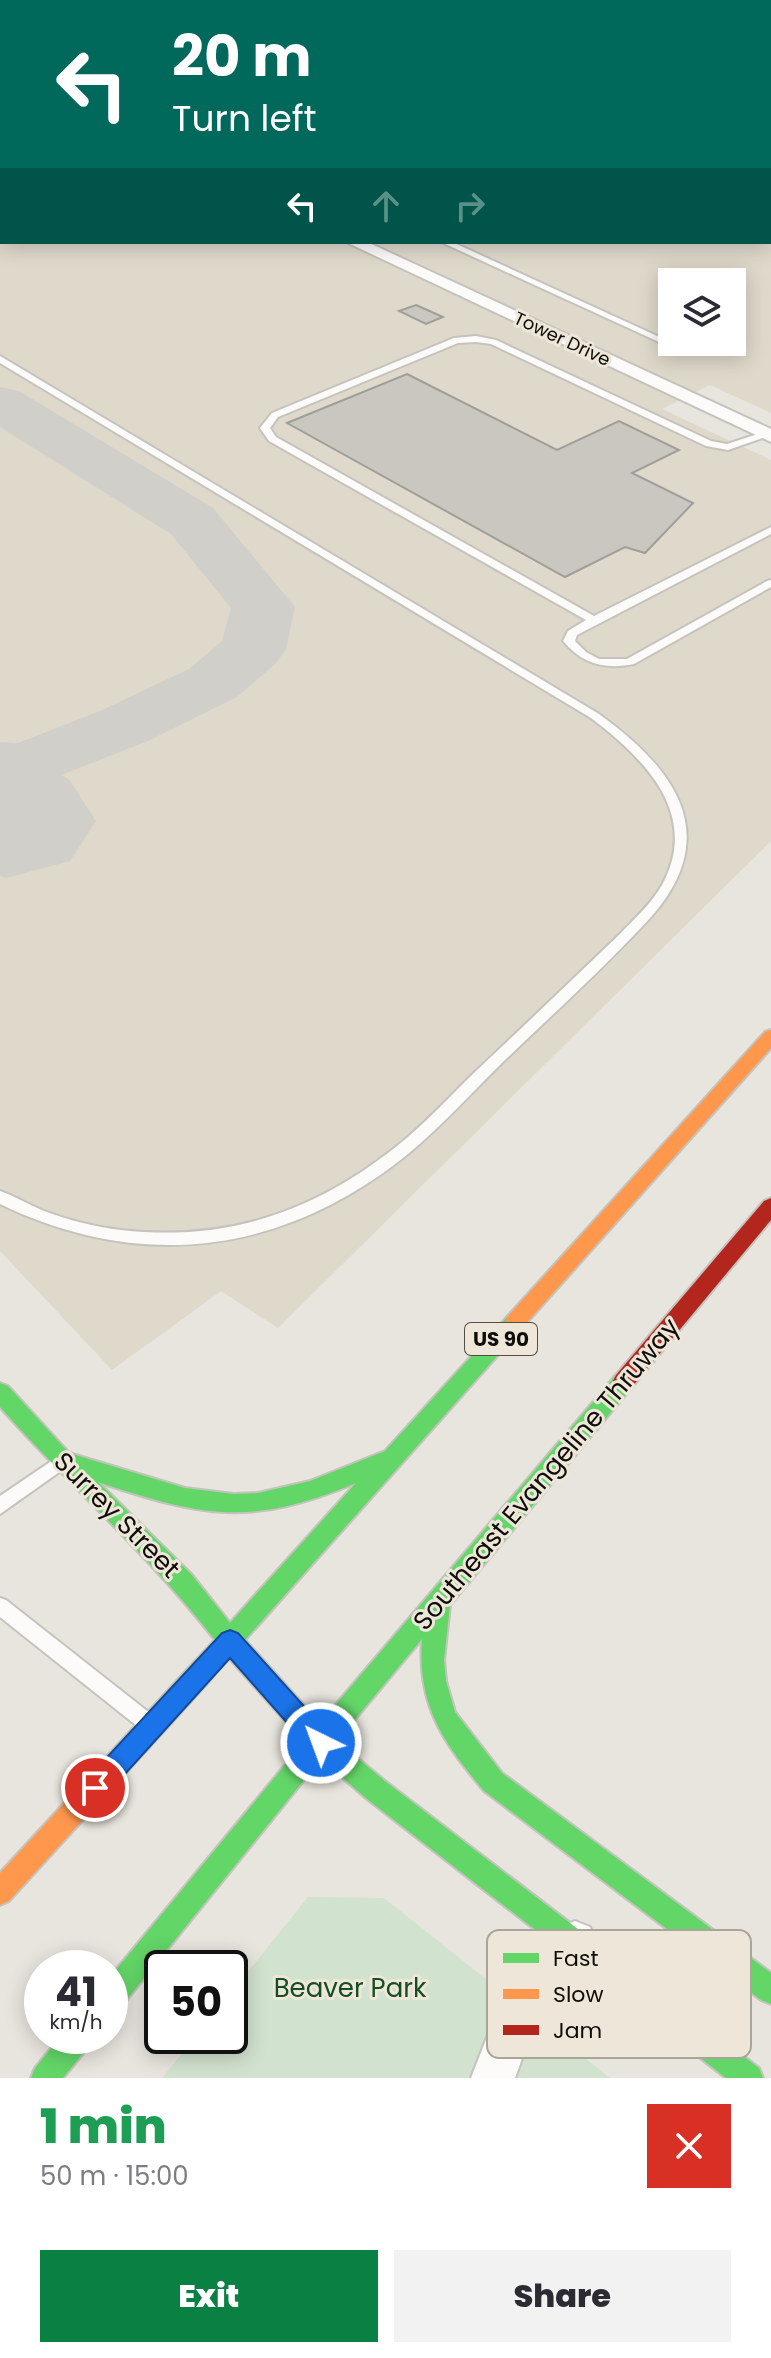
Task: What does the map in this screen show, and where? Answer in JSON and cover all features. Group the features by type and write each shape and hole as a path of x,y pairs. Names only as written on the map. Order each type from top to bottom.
{"main road":[{"name":"US 90","path":"0,1892 397,1456 771,1036"},
{"name":"Southeast Evangeline Thruway","path":"128,1976 438,1601 771,1206"},
{"name":"Surrey Street","path":"0,1392 62,1461 184,1582 230,1641 321,1743 376,1790 559,1930"},
{"path":"62,1461 173,1494 214,1502 258,1503 300,1493 397,1456"},
{"path":"438,1601 429,1663 440,1708 460,1746 493,1782 691,1930"},
{"path":"751,1975 771,1990"},
{"path":"45,2078 64,2054"},
{"name":"Surrey Street","path":"723,2058 749,2078"}],"street":[{"name":"Tower Drive","path":"358,244 769,435"},
{"path":"493,2078 500,2058"}],"lane":[{"path":"449,244 658,338"},
{"path":"594,620 272,439 265,428 275,415 289,409 457,340 476,339 493,342 709,444 728,447 769,435"},
{"path":"0,359 617,731 656,766 671,794 679,822 680,847 674,875 654,905 626,936 404,1149 364,1179 321,1204 258,1227 218,1235 164,1238 113,1236 63,1226 0,1197"},
{"path":"771,530 594,620 572,633 569,641 582,657 609,665 630,662 771,583"},
{"path":"0,1506 62,1461"},
{"path":"3,1614 152,1726"}],"shaded area":[{"path":"0,244 771,244 771,413 710,385 662,409 771,460 771,841 278,1328 221,1291 112,1370 0,1251"}],"green space":[{"name":"Beaver Park","path":"308,1897 384,1898 487,1980 487,2058 585,2058 610,2078 162,2078 181,2054 248,2054 248,1972"}],"building":[{"path":"416,305 443,317 426,324 399,311"},
{"path":"407,374 557,450 619,421 679,450 632,473 693,503 645,553 625,547 565,577 287,423"}],"taxiway":[{"path":"0,403 192,521 263,607 253,649 213,683 124,726 26,764 0,763"}],"runway":[{"path":"0,816 6,821"}],"traffic: fast":[{"path":"193,1681 515,1322"},
{"path":"128,1976 282,1787 624,1381"},
{"path":"0,1392 62,1461 184,1582 230,1641 321,1743 376,1790 557,1930"},
{"path":"66,1462 160,1492 234,1504 293,1496 393,1458"},
{"path":"438,1605 432,1660 438,1701 458,1739 474,1760 493,1782 691,1930"},
{"path":"751,1975 771,1990"},
{"path":"45,2078 64,2054"},
{"path":"723,2058 749,2078"}],"traffic: slow":[{"path":"515,1322 771,1036"},
{"path":"0,1892 193,1681"}],"traffic: jam":[{"path":"624,1381 771,1206"}],"route":[{"path":"95,1788 230,1641 321,1743"}]}
